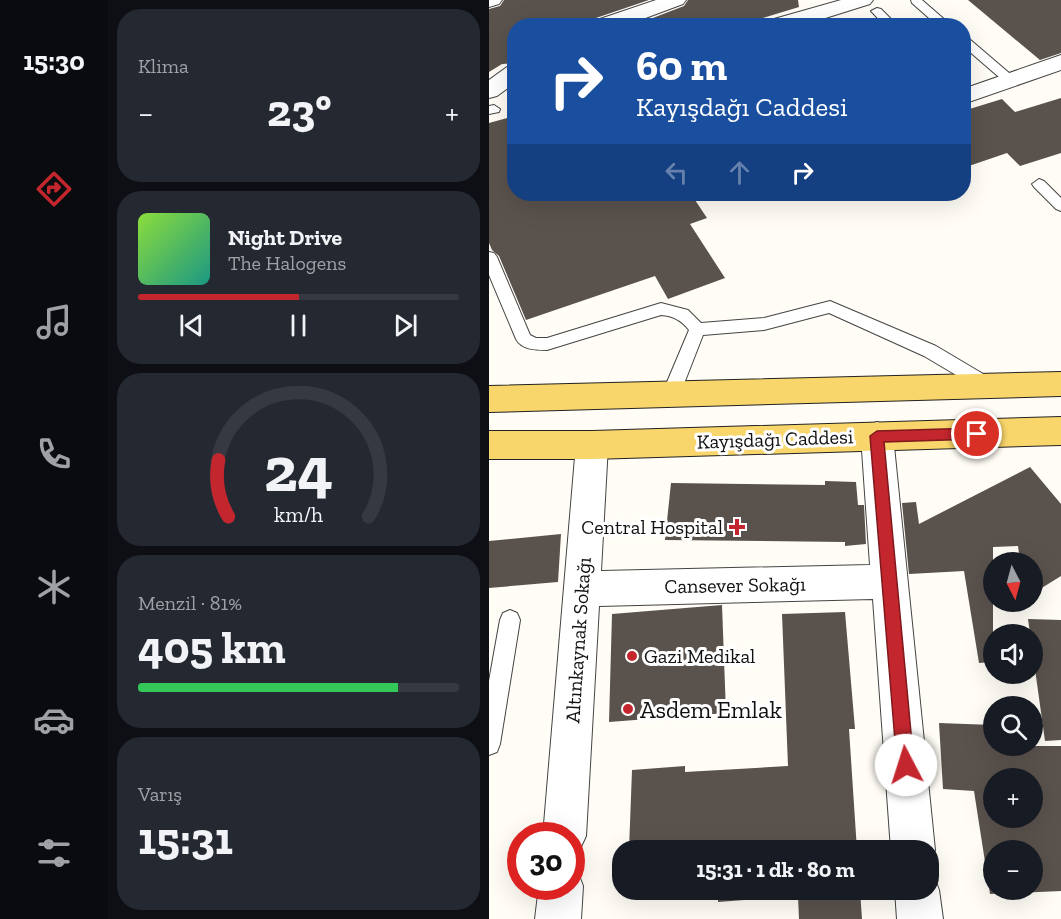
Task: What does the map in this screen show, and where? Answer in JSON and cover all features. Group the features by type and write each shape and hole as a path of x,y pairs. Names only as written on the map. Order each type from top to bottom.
{"main road":[{"path":"489,399 1061,384"},
{"name":"Kayışdağı Caddesi","path":"489,445 592,445 1061,431"}],"street":[{"path":"625,18 676,0"},
{"path":"822,18 870,6"},
{"path":"971,94 1061,62"},
{"path":"490,101 507,81"},
{"path":"490,101 507,92"},
{"path":"877,436 912,840"},
{"name":"Altınkaynak Sokağı","path":"565,822 592,445"},
{"name":"Cansever Sokağı","path":"582,589 889,582"},
{"path":"558,919 560,900"},
{"path":"918,900 920,919"}],"lane":[{"path":"917,0 937,18"},
{"path":"870,6 884,18"},
{"path":"971,48 1011,81"},
{"path":"1039,184 1061,207"},
{"path":"489,257 524,339 528,342 547,344 661,309 681,312 697,329 713,330 784,321 829,307 930,351 989,387"},
{"path":"671,394 697,329"},
{"path":"489,744 510,620"}],"building":[{"path":"504,0 649,0 596,18 507,18 507,64 489,72 489,9 500,6"},
{"path":"688,0 798,0 799,7 763,18 653,18 684,6"},
{"path":"968,0 1061,0 1061,53 1040,60"},
{"path":"1061,98 1061,153 1020,166 1007,153 971,165 971,109 1002,99 1015,112"},
{"path":"507,118 507,201 696,201 707,218 690,224 725,278 668,299 655,276 526,320 499,256 492,250 489,243 489,123"},
{"path":"1030,467 1061,504 1061,576 1043,587 1043,552 1019,552 1018,546 993,547 993,552 983,552 983,612 993,612 993,624 983,624 983,663 979,663 964,571 909,574 902,503 916,502 919,524"},
{"path":"825,481 856,482 858,505 864,505 866,544 845,546 845,542 665,540 671,483 825,485"},
{"path":"561,534 558,582 489,588 489,541"},
{"path":"722,605 726,713 609,722 612,614"},
{"path":"845,612 855,729 849,729 856,840 629,840 632,770 685,766 685,772 788,766 782,614"},
{"path":"1028,619 1061,620 1061,740 1045,741 1043,696 1039,696 1037,684 1043,684 1043,624 1029,624"},
{"path":"939,723 983,725 983,756 1043,756 1043,746 1061,746 1061,891 1043,892 1043,840 983,840 983,849 974,791 943,789"},
{"path":"718,900 745,900 718,902"},
{"path":"798,900 861,900 862,919 799,919"}],"place":[{"name":"Central Hospital","path":"737,527"},
{"name":"Gazi Medikal","path":"632,656"},
{"name":"Asdem Emlak","path":"628,709"}],"route":[{"path":"906,765 877,436 977,434"}]}
